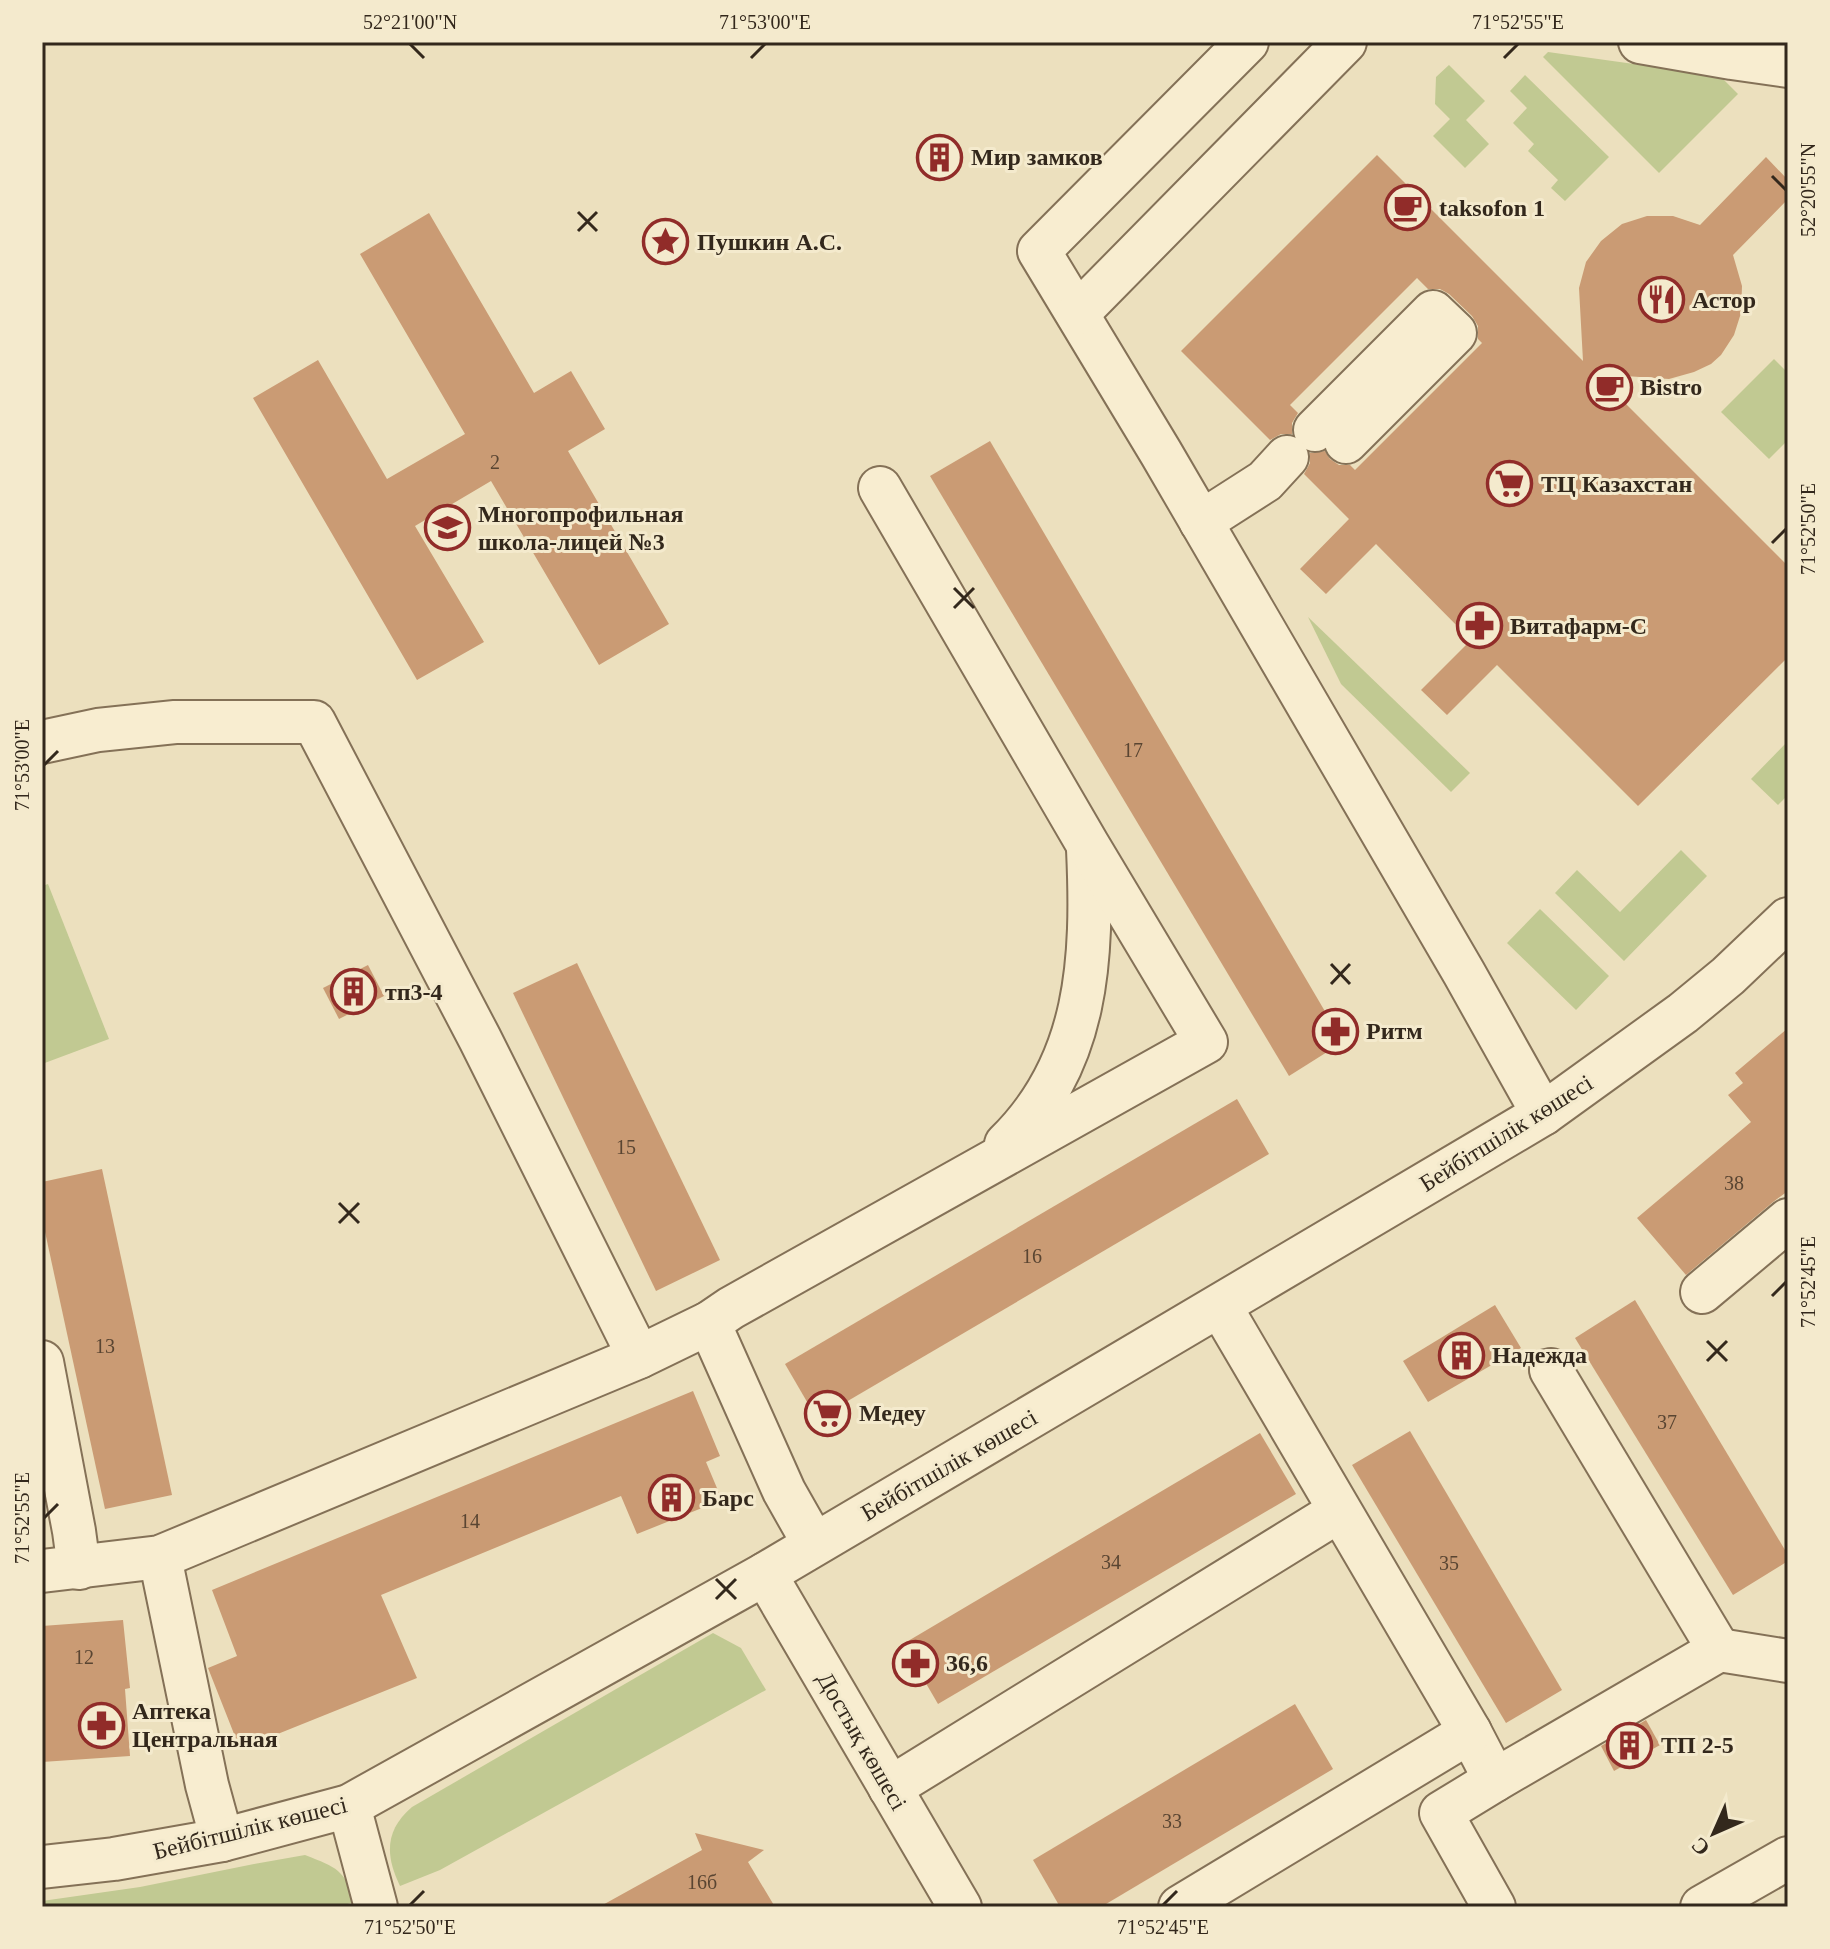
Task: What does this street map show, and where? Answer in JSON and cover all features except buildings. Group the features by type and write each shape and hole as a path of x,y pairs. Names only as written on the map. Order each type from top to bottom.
{"street":[{"path":"1247,42 1039,251 1201,522 1543,1114"},
{"path":"1078,313 1345,42"},
{"path":"1640,42 1788,66"},
{"path":"1201,522 1265,481 1316,443"},
{"path":"42,1362 71,1516 61,1569 160,1557 639,1357 709,1323 1206,1042 880,488"},
{"path":"42,742 98,730 175,722 314,722 480,1039 639,1357"},
{"path":"979,1170 1019,1132 1043,1102 1065,1059 1078,1020 1086,975 1091,907 1088,845"},
{"name":"Бейбітшілік көшесі","path":"42,1867 114,1859 222,1840 349,1806 765,1574 1543,1114 1683,1013 1728,976 1788,919"},
{"path":"1702,1292 1788,1220"},
{"path":"1220,1306 1470,1732 1495,1780"},
{"path":"709,1323 784,1491 814,1544"},
{"path":"1551,1370 1719,1650"},
{"path":"890,1788 1339,1511"},
{"path":"160,1557 207,1785 222,1840"},
{"name":"Достық көшесі","path":"765,1574 960,1907"},
{"path":"1494,1907 1441,1813 1719,1650 1788,1661"},
{"path":"1180,1907 1470,1732"},
{"path":"349,1806 376,1907"},
{"path":"1702,1907 1788,1858"}],"green space":[{"path":"1548,52 1720,76 1738,94 1659,173 1543,57"},
{"path":"1449,65 1485,101 1466,120 1489,144 1465,168 1433,136 1450,119 1435,104 1436,77"},
{"path":"1525,75 1609,157 1565,201 1551,188 1558,180 1528,151 1534,144 1513,123 1527,108 1510,91"},
{"path":"1774,359 1788,373 1788,440 1769,459 1721,412"},
{"path":"1308,617 1470,773 1451,792 1341,684"},
{"path":"1788,741 1788,795 1778,805 1751,779"},
{"path":"1681,850 1707,876 1624,961 1555,893 1577,870 1620,912"},
{"path":"48,884 109,1039 42,1064 42,886"},
{"path":"1540,909 1609,976 1576,1010 1507,943"},
{"path":"713,1633 741,1648 766,1690 440,1870 400,1886 392,1864 390,1844 397,1825 412,1807"},
{"path":"305,1855 338,1871 356,1902 334,1907 42,1907 42,1901 140,1887"}],"place":[{"name":"Мир замков","path":"940,157"},
{"name":"taksofon 1","path":"1408,208"},
{"name":"Пушкин А.С.","path":"666,242"},
{"name":"Астор","path":"1661,300"},
{"name":"Bistro","path":"1609,387"},
{"name":"ТЦ Казахстан","path":"1510,484"},
{"name":"Многопрофильная школа-лицей №3","path":"447,528"},
{"name":"Витафарм-С","path":"1479,626"},
{"name":"тп3-4","path":"354,992"},
{"name":"Ритм","path":"1335,1031"},
{"name":"Надежда","path":"1461,1355"},
{"name":"Медеу","path":"828,1413"},
{"name":"Барс","path":"671,1498"},
{"name":"36,6","path":"915,1663"},
{"name":"Аптека Центральная","path":"101,1725"},
{"name":"ТП 2-5","path":"1630,1745"}]}
